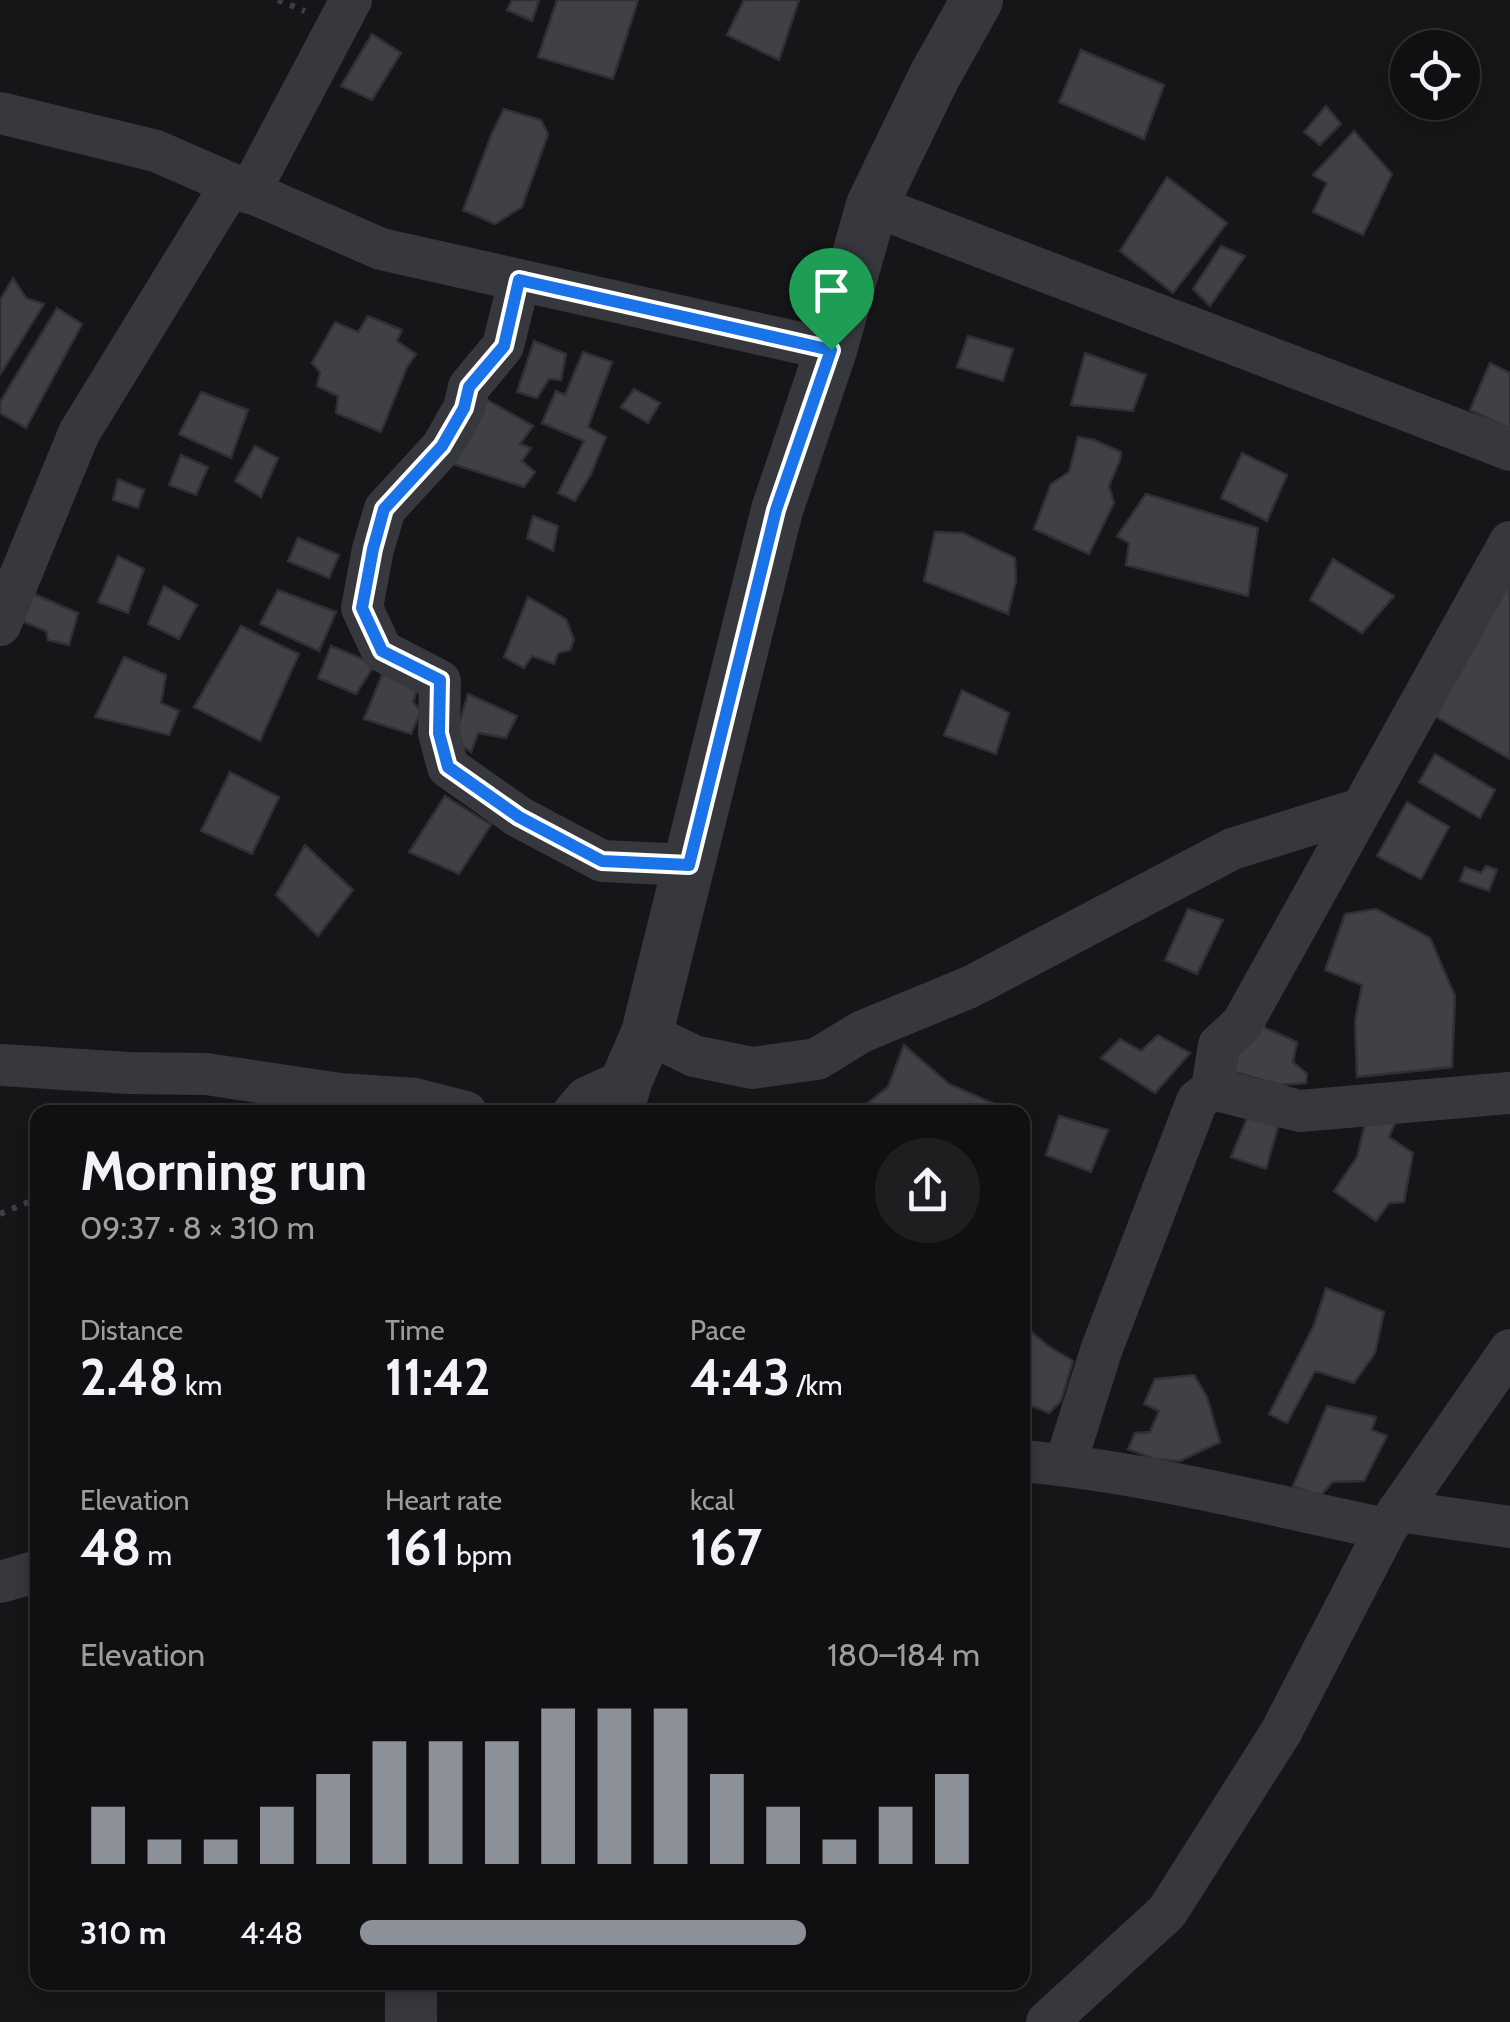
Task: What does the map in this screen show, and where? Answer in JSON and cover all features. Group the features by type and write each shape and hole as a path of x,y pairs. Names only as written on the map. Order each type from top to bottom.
{"street":[{"path":"0,624 80,433 240,189 351,0"},
{"path":"630,1075 689,865 776,510 831,350 872,205 934,77 977,0"},
{"path":"0,114 156,152 381,250 831,350"},
{"path":"872,205 1510,450"},
{"path":"519,280 504,346 469,387 464,408 442,446 384,509 362,608 382,651 440,680 439,733 448,767 519,817 602,861 689,865"},
{"path":"1065,1465 1102,1348 1197,1100 1212,1089 1219,1045 1242,1024 1510,542"},
{"path":"580,1105 630,1075 694,1056 752,1068 817,1058 861,1032 970,986 1232,850 1360,808"},
{"path":"0,1065 129,1074 206,1074 340,1094 414,1098 440,1105"},
{"path":"1212,1089 1300,1111 1510,1093"},
{"path":"1047,2022 1167,1912 1280,1732 1392,1520 1510,1350"},
{"path":"1030,1462 1392,1520 1510,1527"},
{"path":"0,1582 30,1573"},
{"path":"411,1990 412,2022"}],"path":[{"path":"0,1214 30,1201"}],"building":[{"path":"512,0 539,0 532,21 507,10"},
{"path":"557,0 638,0 613,79 538,57"},
{"path":"744,0 799,0 779,60 727,35"},
{"path":"372,34 401,53 372,100 341,86"},
{"path":"1081,50 1164,85 1144,139 1059,102"},
{"path":"1326,106 1341,124 1320,145 1304,132"},
{"path":"504,109 541,120 548,134 522,207 495,224 463,210"},
{"path":"1354,131 1392,174 1363,235 1313,212 1327,183 1313,175"},
{"path":"1167,177 1227,223 1173,293 1120,251"},
{"path":"1221,246 1245,256 1210,306 1193,289"},
{"path":"13,278 26,298 44,304 0,375 0,300"},
{"path":"57,308 82,324 26,428 0,413 0,402"},
{"path":"368,316 402,330 397,341 416,354 381,432 336,413 338,396 317,386 320,372 312,363 335,322 358,332"},
{"path":"968,336 1013,349 1003,381 957,367"},
{"path":"534,341 566,354 561,380 549,379 537,398 517,392"},
{"path":"583,352 612,362 588,427 606,437 575,501 558,493 584,441 542,423 556,391 565,395"},
{"path":"1085,353 1146,375 1133,411 1071,405"},
{"path":"1490,363 1510,373 1510,429 1470,410"},
{"path":"634,389 660,403 648,423 621,407"},
{"path":"201,392 248,410 231,458 179,434"},
{"path":"482,397 533,426 520,444 531,448 522,461 535,472 524,487 450,463"},
{"path":"1078,437 1121,452 1109,486 1114,503 1089,554 1034,529 1051,484 1069,472"},
{"path":"255,446 278,458 261,497 235,481"},
{"path":"1242,453 1287,475 1267,521 1221,498"},
{"path":"181,455 208,467 196,495 169,485"},
{"path":"118,479 144,490 138,508 113,500"},
{"path":"1146,494 1258,528 1248,596 1126,565 1129,543 1117,536"},
{"path":"533,516 558,526 553,551 527,538"},
{"path":"935,532 963,533 1015,558 1016,581 1008,614 924,581"},
{"path":"298,538 339,555 329,578 288,561"},
{"path":"118,556 144,569 128,613 98,602"},
{"path":"1333,559 1394,596 1362,633 1310,600"},
{"path":"1510,576 1510,759 1428,712"},
{"path":"164,586 197,605 179,639 148,624"},
{"path":"278,590 336,612 319,651 260,624"},
{"path":"29,592 78,613 69,645 48,640 46,631 17,619"},
{"path":"528,597 566,619 574,640 570,650 558,653 554,664 532,656 524,668 504,657"},
{"path":"241,626 299,654 260,741 194,707"},
{"path":"331,646 375,664 356,694 318,678"},
{"path":"124,657 166,675 161,703 179,711 169,735 95,717"},
{"path":"382,675 419,684 413,702 421,711 411,734 364,719"},
{"path":"962,690 1009,713 996,754 944,735"},
{"path":"468,694 517,716 506,738 478,733 471,752 454,740"},
{"path":"1435,754 1495,790 1480,818 1419,782"},
{"path":"230,772 279,797 252,854 201,831"},
{"path":"445,796 491,825 459,874 409,852"},
{"path":"1407,802 1449,827 1421,879 1377,856"},
{"path":"305,845 353,890 318,936 276,895"},
{"path":"1486,866 1497,870 1489,891 1460,881 1465,867 1481,873"},
{"path":"1188,909 1223,920 1197,974 1165,960"},
{"path":"1376,909 1430,938 1455,996 1452,1067 1357,1077 1355,1021 1362,985 1325,970 1345,914"},
{"path":"1259,1025 1297,1042 1293,1062 1307,1074 1306,1083 1280,1085 1234,1072 1238,1054"},
{"path":"1158,1035 1190,1053 1155,1093 1101,1058 1120,1039 1141,1051"},
{"path":"904,1045 949,1084 997,1105 865,1105 888,1087"},
{"path":"1250,1111 1280,1120 1266,1169 1231,1157"},
{"path":"1367,1115 1397,1119 1389,1137 1413,1153 1404,1202 1389,1203 1376,1221 1334,1191 1357,1157"},
{"path":"1059,1116 1108,1130 1091,1172 1046,1155"},
{"path":"1326,1288 1384,1312 1375,1353 1354,1383 1315,1371 1287,1423 1269,1414 1314,1325"},
{"path":"1030,1331 1073,1361 1061,1401 1049,1413 1030,1405"},
{"path":"1194,1375 1207,1397 1220,1442 1180,1461 1154,1459 1128,1449 1135,1433 1150,1432 1159,1411 1144,1404 1155,1379"},
{"path":"1327,1406 1376,1417 1372,1430 1387,1436 1364,1481 1333,1482 1320,1496 1293,1486"}],"route":[{"path":"519,280 831,350 776,510 689,865 602,861 519,817 448,767 439,733 440,680 382,651 362,608 384,509 442,446 464,408 469,387 504,346 519,280"}]}
